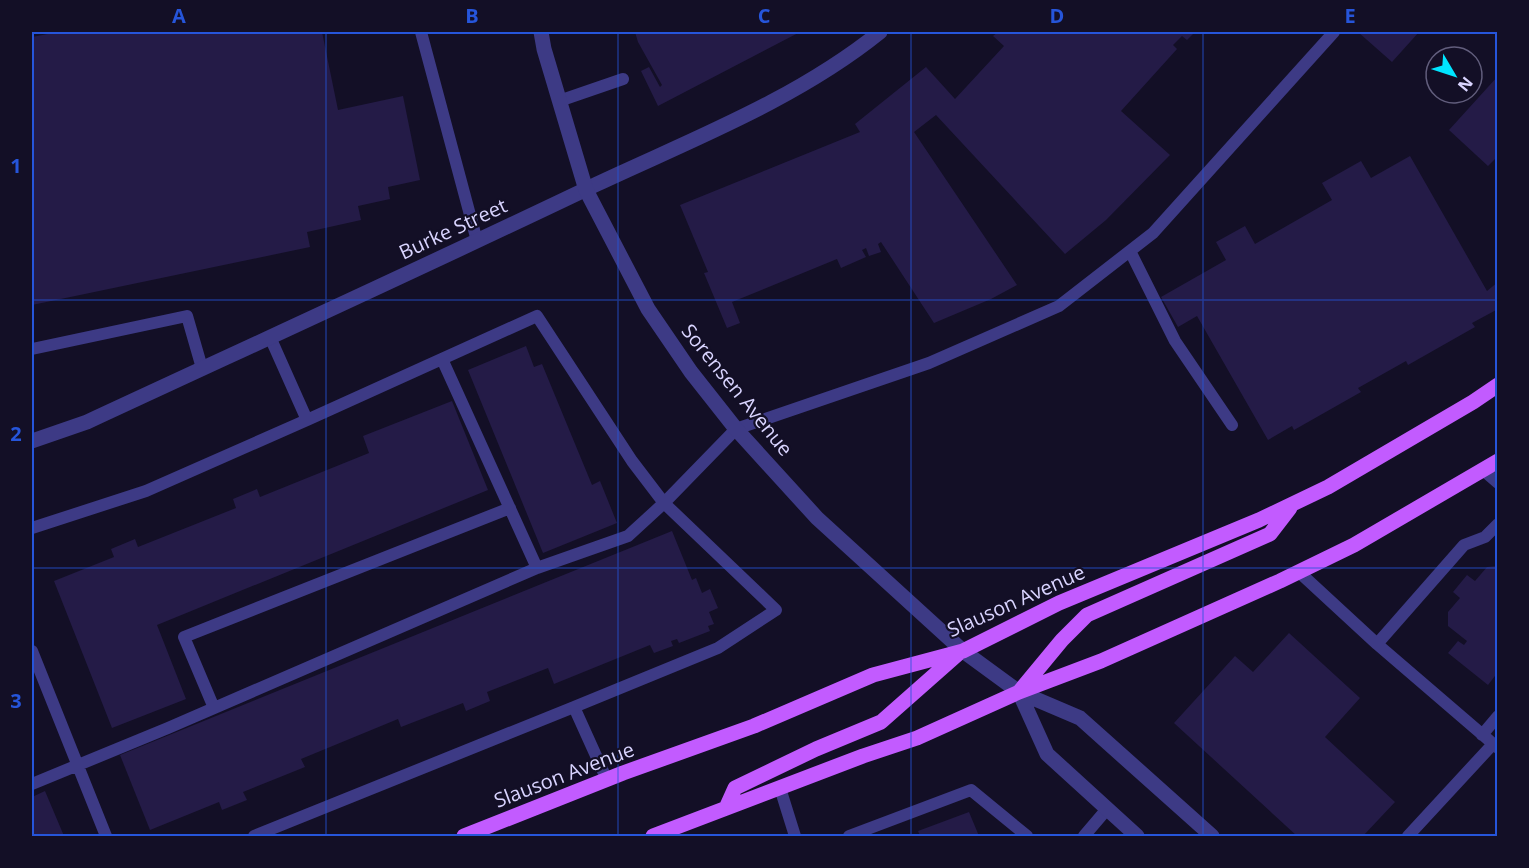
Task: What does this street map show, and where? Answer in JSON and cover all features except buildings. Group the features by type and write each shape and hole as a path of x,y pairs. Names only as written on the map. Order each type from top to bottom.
{"main road":[{"name":"Slauson Avenue","path":"464,837 607,780 754,726 873,675 963,651 1059,603 1259,520 1328,487 1473,402 1497,385"},
{"path":"653,837 917,738 1019,692 1101,662 1354,545 1497,461"},
{"path":"1019,692 1062,640 1087,615 1270,534 1294,503"},
{"path":"726,808 735,788 816,749 881,722 963,651"}],"street":[{"name":"Sorensen Avenue","path":"541,32 586,190 648,309 691,372 735,429 817,518 963,651 1019,692 1080,718 1212,837"},
{"name":"Burke Street","path":"32,441 87,422 791,92 856,51 879,32"},
{"name":"Sorensen Avenue","path":"1019,692 1047,754 1137,837"}],"lane":[{"path":"421,32 477,241"},
{"path":"32,784 537,568 628,536 664,503 735,429 929,363 1059,306 1153,233 1334,32"},
{"path":"559,101 623,79"},
{"path":"1130,251 1175,341 1232,425"},
{"path":"32,349 187,315 202,368"},
{"path":"32,528 146,491 537,316 632,461 664,503 776,610 718,648 254,837"},
{"path":"270,337 307,420"},
{"path":"442,358 537,568"},
{"path":"1483,470 1497,483"},
{"path":"214,708 184,637 510,508"},
{"path":"1377,644 1464,545 1485,537 1497,525"},
{"path":"1299,572 1377,644 1495,746 1408,837"},
{"path":"32,651 106,837"},
{"path":"574,706 607,780"},
{"path":"1482,735 1497,716"},
{"path":"780,788 795,837"},
{"path":"849,837 971,790 1027,837"},
{"path":"1084,837 1107,809"}]}
